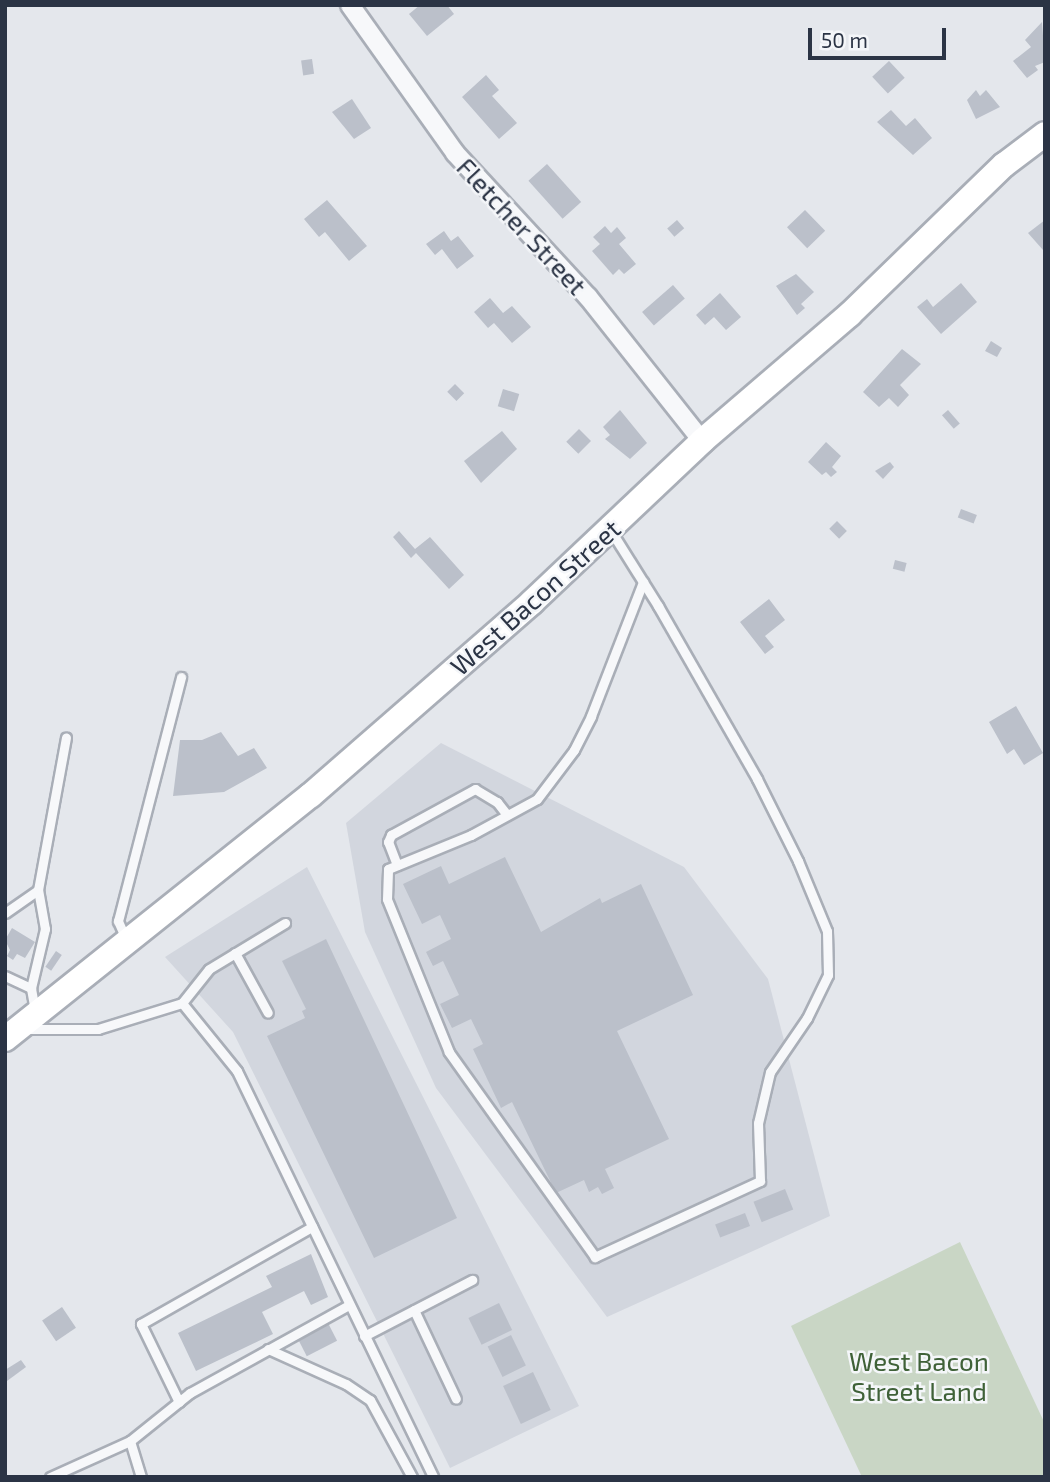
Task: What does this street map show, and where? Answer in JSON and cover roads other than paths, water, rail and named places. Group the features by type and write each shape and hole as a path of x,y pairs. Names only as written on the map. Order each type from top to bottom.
{"street":[{"name":"Fletcher Street","path":"351,5 455,153 588,297 702,441"},
{"name":"West Bacon Street","path":"20,1027 126,939 278,824 610,529 702,441 849,314 1004,165 1045,134"}],"lane":[{"path":"610,529 643,582 757,779 798,861 827,931 828,975 807,1018 770,1072 758,1123 760,1181 595,1257 449,1052 387,899 387,869 537,799 574,750 643,582"},
{"path":"126,939 118,921 181,677"},
{"path":"66,738 38,890 44,950 20,1027 98,1029 182,1003 209,969 285,923"},
{"path":"397,865 388,842 391,835 475,789 497,802 507,815"},
{"path":"5,913 38,890"},
{"path":"235,953 268,1013"},
{"path":"5,976 31,988"},
{"path":"182,1003 237,1071 433,1477"},
{"path":"179,1402 141,1324 312,1227"},
{"path":"365,1336 472,1280"},
{"path":"50,1477 130,1441 179,1402 349,1305"},
{"path":"414,1310 456,1399"},
{"path":"268,1349 346,1384 370,1400 412,1477"},
{"path":"130,1441 141,1477"}],"park label":[{"name":"West Bacon Street Land","path":"919,1376"}]}
